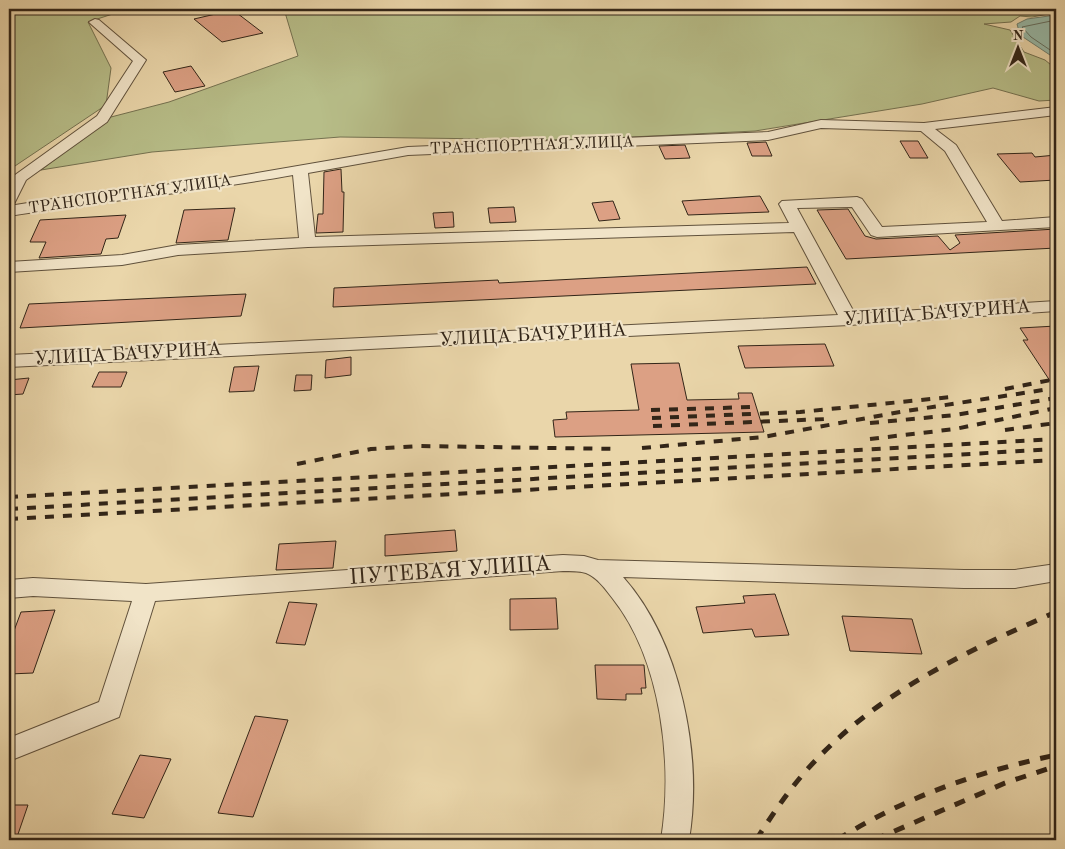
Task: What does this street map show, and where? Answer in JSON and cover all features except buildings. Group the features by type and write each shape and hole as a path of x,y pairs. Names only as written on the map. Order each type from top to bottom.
{"street":[{"path":"9,201 20,178 102,119 123,90 140,60 95,22"},
{"name":"ТРАНСПОРТНАЯ УЛИЦА","path":"9,212 97,197 228,182 300,168 408,151 768,136 821,124 924,127 1056,111"},
{"path":"924,127 951,148 997,226"},
{"path":"300,168 308,242"},
{"path":"849,320 787,204 856,202 877,232 1056,222"},
{"path":"9,267 122,260 178,250 308,242 800,227"},
{"name":"УЛИЦА БАЧУРИНА","path":"9,361 849,320 1056,306"},
{"name":"ПУТЕВАЯ УЛИЦА","path":"9,589 33,587 146,593 563,563 579,563 596,568 964,579 1015,578 1056,573"},
{"path":"596,568 623,593 658,659 664,682 675,747 679,800 675,840"},
{"path":"623,593 631,578 642,569"},
{"path":"9,750 110,709 146,593"}],"green space":[{"path":"9,9 128,9 88,22 111,68 106,105 9,170"},
{"path":"284,9 1045,9 1055,13 1032,17 1020,16 1011,22 984,24 1010,30 1024,52 1045,60 1056,69 1056,100 1039,101 993,88 922,104 755,131 569,140 340,137 152,152 41,170 111,117 169,102 298,56"}],"water":[{"path":"1056,15 1056,59 1020,35 1017,24 1027,19"}],"railway":[{"path":"1005,389 1056,379"},
{"path":"642,448 763,437 900,412 1056,388"},
{"path":"652,418 800,412 951,397"},
{"path":"870,423 955,415 1056,398"},
{"path":"651,410 753,407"},
{"path":"870,439 955,429 1056,408"},
{"path":"653,426 827,419"},
{"path":"1005,430 1056,423"},
{"path":"9,497 1056,439"},
{"path":"297,464 371,449 419,446 619,449"},
{"path":"9,509 1056,449"},
{"path":"9,519 1056,460"},
{"path":"756,840 784,799 807,770 841,736 868,714 897,693 959,657 1056,612"},
{"path":"837,840 889,811 942,788 998,769 1056,755"},
{"path":"874,840 1005,783 1056,766"}]}
